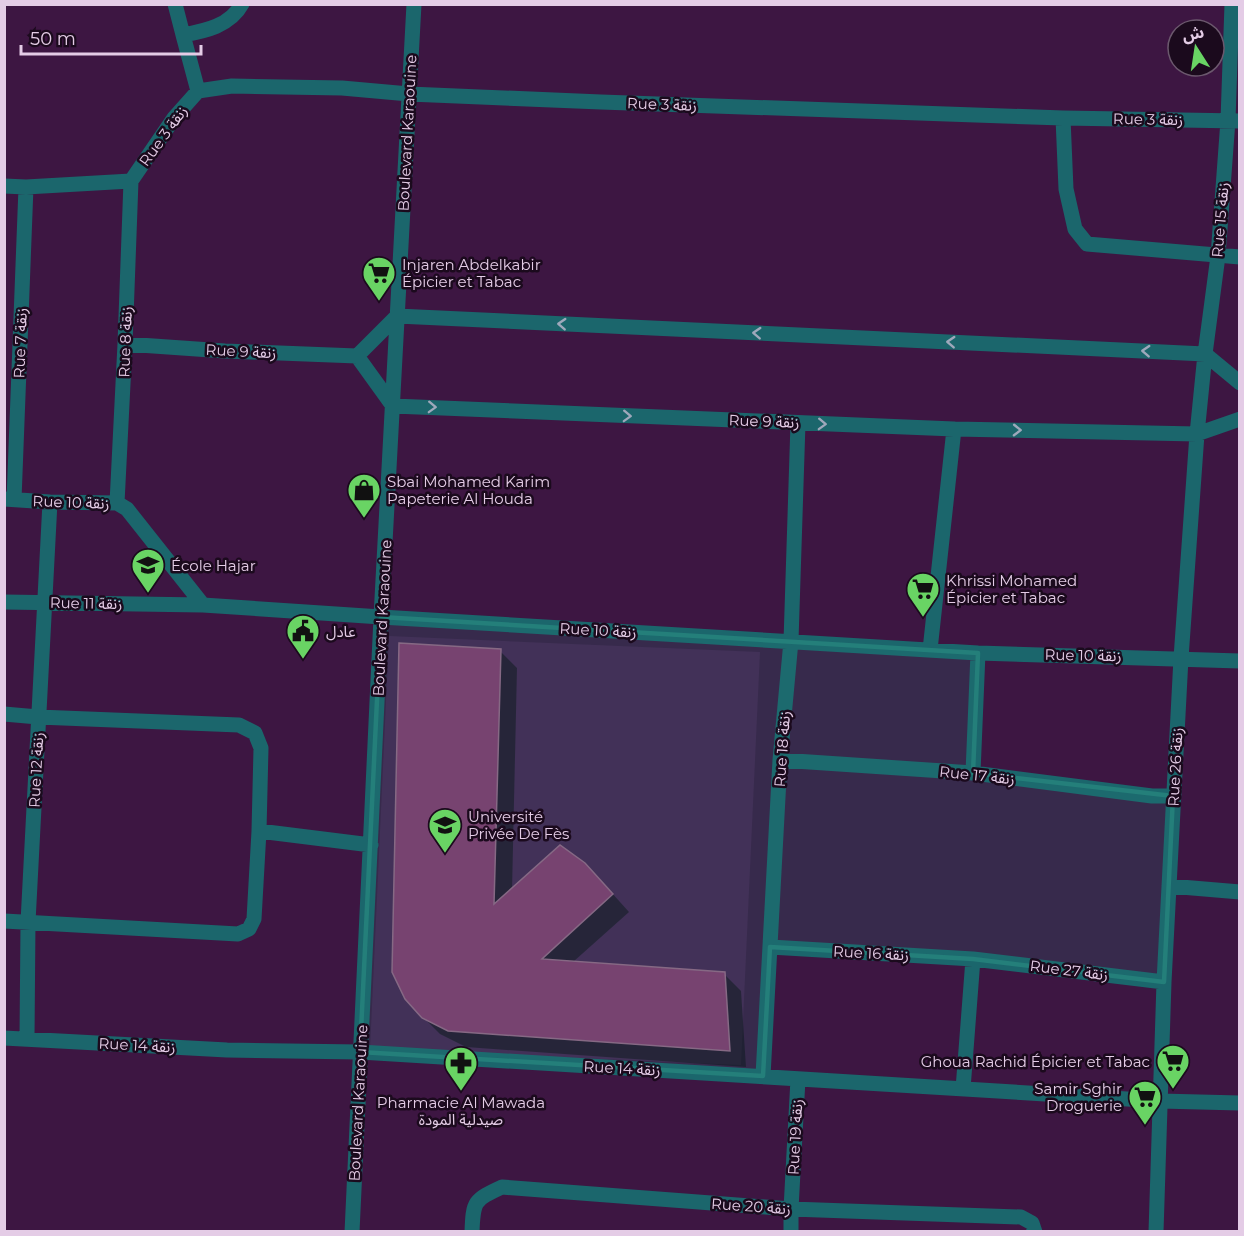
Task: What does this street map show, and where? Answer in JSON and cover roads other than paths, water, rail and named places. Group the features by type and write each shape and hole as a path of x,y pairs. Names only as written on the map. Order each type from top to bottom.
{"street":[{"path":"175,4 198,91"},
{"path":"183,35 206,31 219,25 238,12 242,4"},
{"name":"Boulevard Karaouine","path":"352,1232 381,617 414,4"},
{"name":"Rue 15 زنقة","path":"1197,434 1234,120 1232,4"},
{"name":"Rue 3 زنقة","path":"131,181 174,118 198,91 231,86 342,88 409,94 1063,118 1234,120"},
{"path":"1063,118 1066,189 1076,229 1087,244 1239,257"},
{"path":"4,186 26,187 131,181"},
{"name":"Rue 8 زنقة","path":"117,503 131,181"},
{"name":"Rue 7 زنقة","path":"9,500 26,187"},
{"path":"393,406 357,356 398,316 1205,354 1239,382"},
{"name":"Rue 9 زنقة","path":"125,344 225,351 357,356"},
{"name":"Rue 9 زنقة","path":"393,406 954,429 1197,434"},
{"path":"1197,434 1239,419"},
{"name":"Rue 18 زنقة","path":"763,1076 780,760 790,641 798,423"},
{"path":"930,650 954,429"},
{"name":"Rue 26 زنقة","path":"1160,1101 1173,796 1197,434"},
{"name":"Rue 10 زنقة","path":"9,500 117,503 127,509 203,605 978,653 1239,661"},
{"name":"Rue 12 زنقة","path":"27,1039 28,922 50,502"},
{"name":"Rue 11 زنقة","path":"4,602 203,605"},
{"path":"973,773 978,653"},
{"path":"4,714 239,725 255,733 261,748 260,831 254,919 249,929 238,934 4,921"},
{"name":"Rue 17 زنقة","path":"780,760 973,773 1152,796 1173,796"},
{"path":"260,831 371,846"},
{"path":"1169,886 1239,892"},
{"name":"Rue 16 زنقة","path":"770,946 973,959"},
{"path":"963,1089 973,959"},
{"name":"Rue 27 زنقة","path":"973,959 1164,982"},
{"name":"Rue 14 زنقة","path":"4,1038 227,1050 360,1052 1160,1101 1239,1103"},
{"name":"Rue 19 زنقة","path":"791,1232 798,1079"},
{"path":"1156,1232 1160,1101"},
{"name":"Rue 20 زنقة","path":"472,1232 473,1208 483,1196 502,1187 791,1209 1021,1217 1032,1224 1035,1232"}],"place":[{"name":"Injaren Abdelkabir Épicier et Tabac","path":"379,302"},
{"name":"Sbai Mohamed Karim Papeterie Al Houda","path":"364,519"},
{"name":"École Hajar","path":"148,594"},
{"name":"Khrissi Mohamed Épicier et Tabac","path":"923,618"},
{"name":"عادل","path":"303,660"},
{"name":"Université Privée De Fès","path":"445,854"},
{"name":"Ghoua Rachid Épicier et Tabac","path":"1173,1090"},
{"name":"Pharmacie Al Mawada صيدلية المودة","path":"461,1092"},
{"name":"Samir Sghir Droguerie","path":"1145,1126"}]}
